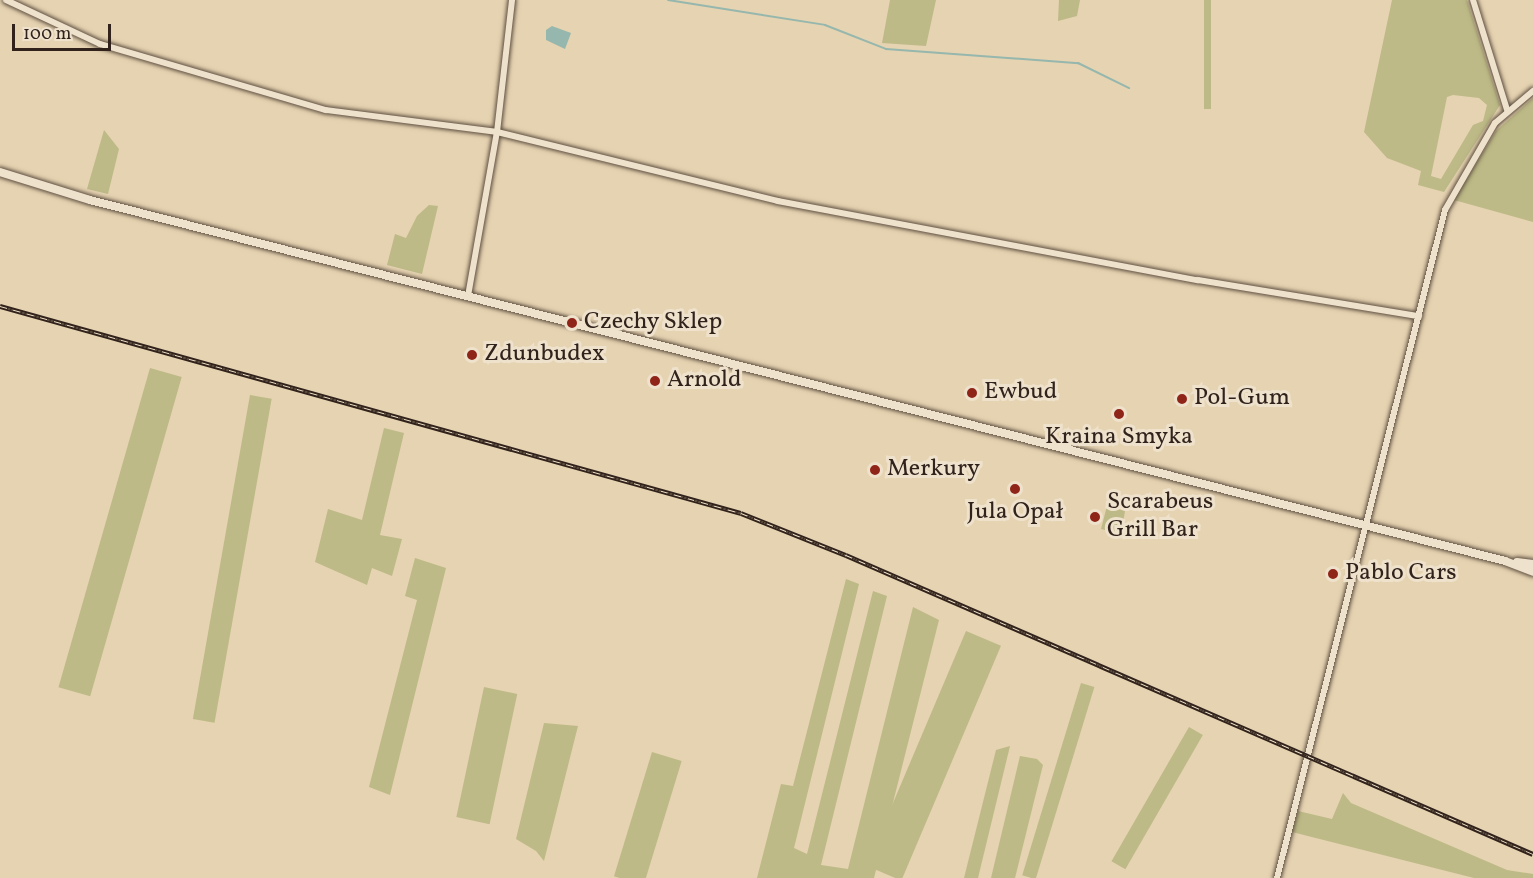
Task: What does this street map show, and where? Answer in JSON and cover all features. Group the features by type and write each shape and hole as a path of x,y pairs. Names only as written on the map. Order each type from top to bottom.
{"main road":[{"path":"0,172 90,200 1366,525 1504,561 1533,572"},
{"path":"1504,561 1533,564"}],"street":[{"path":"6,0 100,44 316,107 368,118 496,132 778,201 1198,280 1419,316"},
{"path":"468,297 496,132 512,0"},
{"path":"1473,0 1507,110"},
{"path":"1277,878 1451,193 1507,110 1533,91"}],"shaded area":[{"path":"890,0 936,0 926,46 882,43"},
{"path":"1059,0 1080,0 1077,16 1058,21"},
{"path":"1204,0 1211,0 1211,109 1204,109"},
{"path":"1392,0 1467,0 1500,105 1444,192 1418,185 1421,171 1387,158 1364,132","holes":["1453,95 1479,98 1487,105 1483,121 1473,125 1441,179 1431,176 1447,97"]},
{"path":"1533,98 1533,222 1454,200 1496,131"},
{"path":"104,130 119,149 108,194 87,189"},
{"path":"429,205 438,206 422,274 387,265 395,234 406,238 417,216"},
{"path":"150,368 182,377 90,696 58,687"},
{"path":"250,395 272,399 215,723 193,719"},
{"path":"384,428 404,433 380,535 402,539 392,576 372,568 367,585 315,562 328,509 362,520"},
{"path":"1107,506 1125,511 1122,529 1117,533 1101,529"},
{"path":"415,558 446,568 390,795 369,787 417,600 405,596"},
{"path":"846,579 859,584 794,848 807,854 873,591 887,596 821,865 848,869 913,607 939,620 874,878 757,878 781,784 793,786"},
{"path":"966,631 1001,646 902,878 895,878 866,866"},
{"path":"1081,683 1094,687 1036,878 1022,875"},
{"path":"484,687 517,694 490,824 456,817"},
{"path":"544,723 578,726 544,861 536,851 516,839"},
{"path":"1189,727 1203,735 1125,869 1112,861"},
{"path":"1010,746 978,878 964,878 996,750"},
{"path":"652,752 682,761 646,878 614,876"},
{"path":"1020,756 1037,759 1043,765 1015,878 991,878"},
{"path":"1343,793 1351,803 1507,870 1533,874 1533,878 1474,878 1292,832 1298,811 1332,819"}],"water":[{"path":"552,26 571,33 565,49 546,40 546,30"}],"waterway":[{"path":"668,0 825,25 886,49 1078,63 1129,88"}],"railway":[{"path":"0,306 741,513 846,555 1533,854"}],"place":[{"name":"Czechy Sklep","path":"572,323"},
{"name":"Zdunbudex","path":"472,355"},
{"name":"Arnold","path":"655,381"},
{"name":"Ewbud","path":"972,393"},
{"name":"Pol-Gum","path":"1182,399"},
{"name":"Kraina Smyka","path":"1119,414"},
{"name":"Merkury","path":"875,470"},
{"name":"Jula Opał","path":"1015,489"},
{"name":"Scarabeus Grill Bar","path":"1095,517"},
{"name":"Pablo Cars","path":"1333,574"}]}
